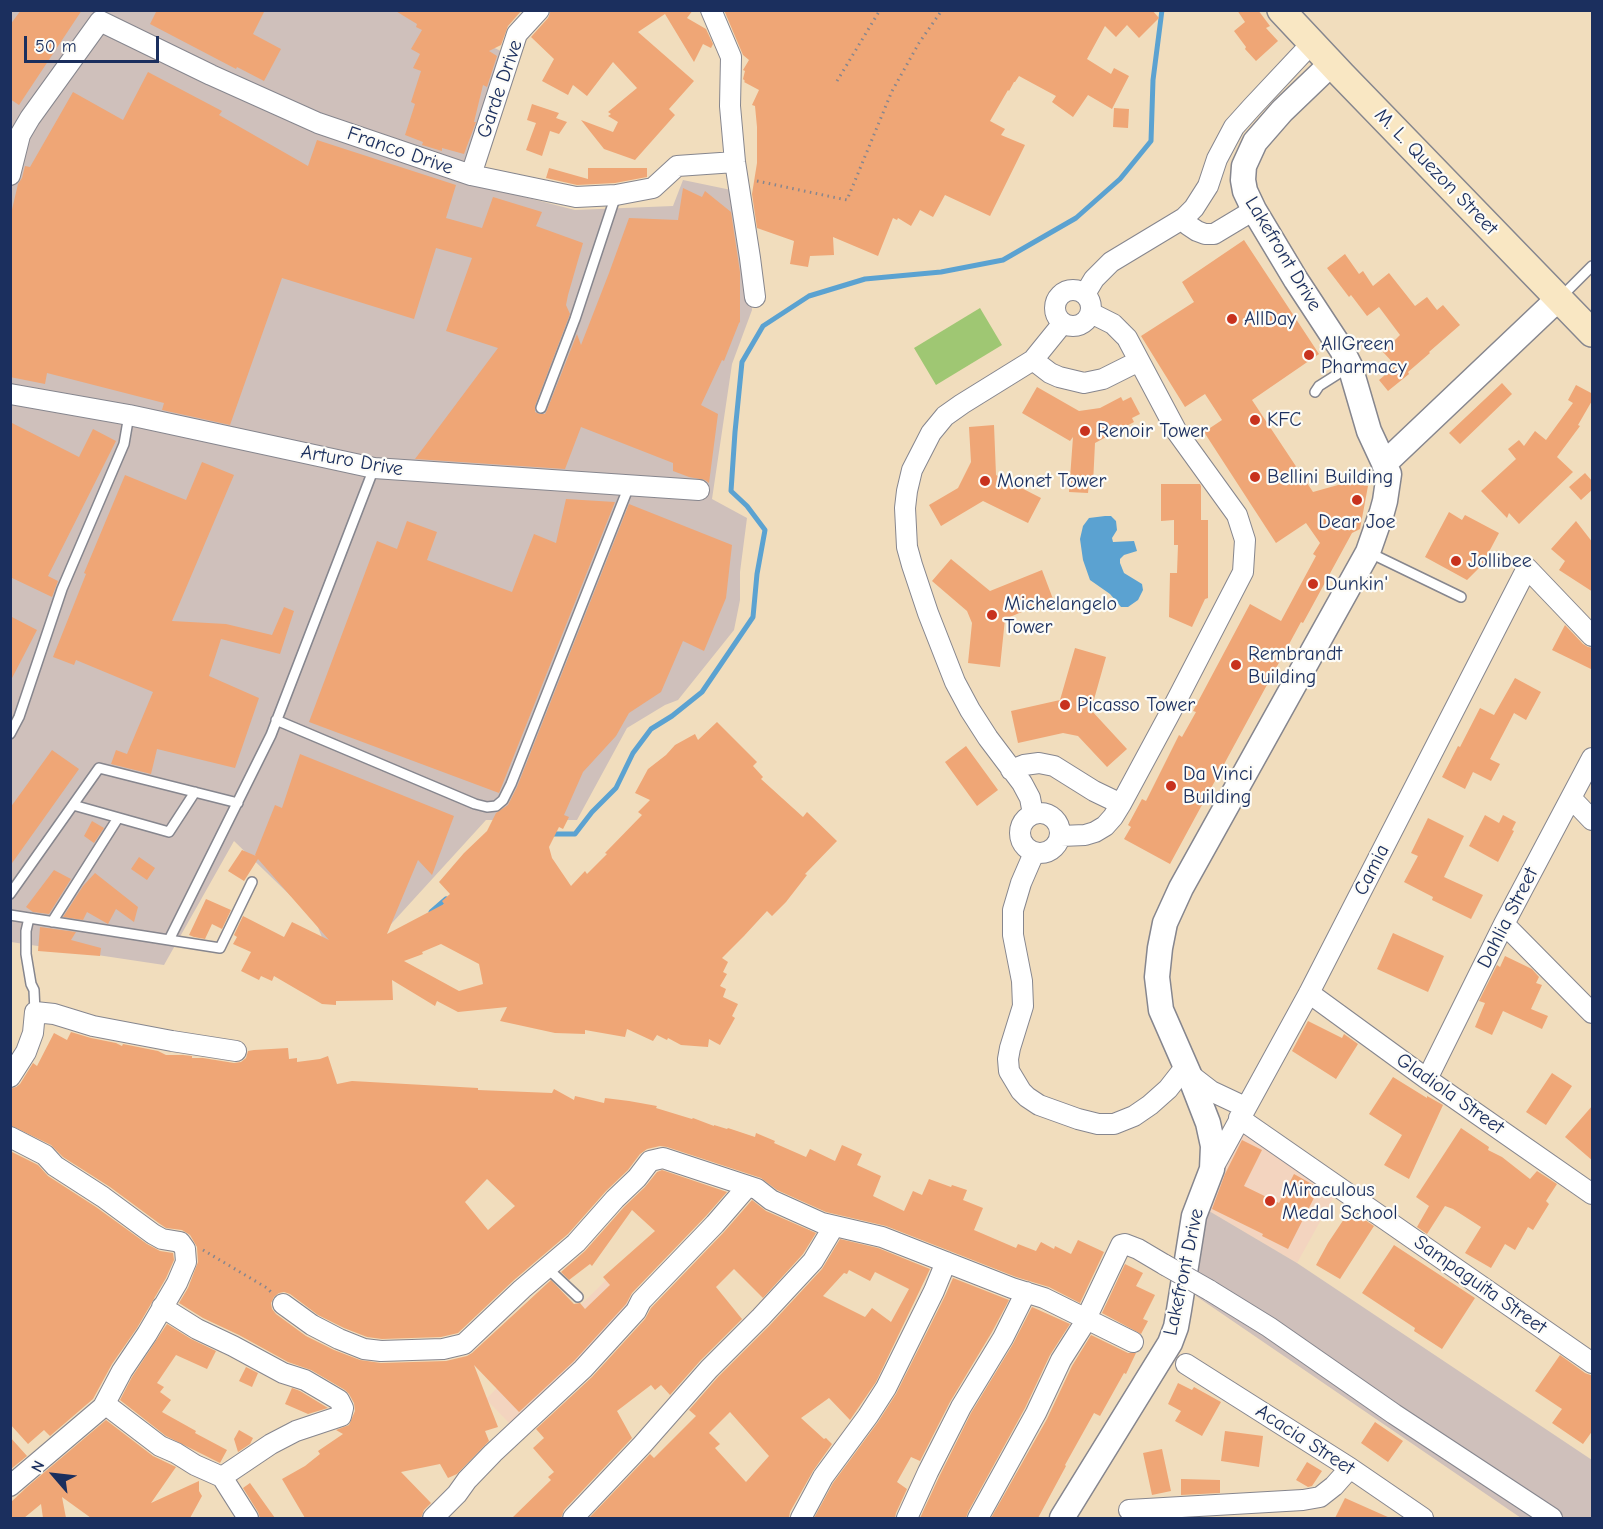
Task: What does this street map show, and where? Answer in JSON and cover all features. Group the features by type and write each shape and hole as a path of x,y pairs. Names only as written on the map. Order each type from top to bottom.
{"main road":[{"name":"M. L. Quezon Street","path":"1281,10 1593,333"}],"street":[{"name":"Garde Drive","path":"471,175 517,34 539,10"},
{"path":"711,10 731,57 730,106 755,297"},
{"name":"Franco Drive","path":"10,175 15,132 30,118 100,21 211,75 318,123 471,175 576,197 616,195 653,188 677,166 737,169"},
{"path":"1060,836 1085,835 1095,832 1105,826 1121,804 1243,572 1245,540 1237,515 1177,432 1127,338 1088,304 1079,291 1065,292 1056,302 1057,317 1062,323 1076,326 1088,319 1088,304 1094,279 1111,262 1184,218 1194,208 1203,195 1223,146 1234,127 1312,43"},
{"name":"Lakefront Drive","path":"1062,1518 1170,1343 1176,1327 1194,1216 1212,1170 1214,1158 1212,1136 1188,1070 1161,1010 1157,977 1165,923 1182,888 1368,552 1382,512 1386,492 1389,474 1364,419 1350,366 1254,210 1245,191 1243,180 1244,166 1256,142 1270,123 1331,64"},
{"path":"1252,107 1270,123"},
{"path":"1184,218 1188,225 1197,231 1214,234 1254,210"},
{"path":"1384,464 1559,298"},
{"path":"1034,814 1027,791 982,729 955,682 912,565 907,547 905,508 912,470 931,433 945,416 1033,360 1062,323"},
{"path":"1033,360 1050,373 1084,383 1103,379 1139,361"},
{"name":"Arturo Drive","path":"10,394 129,416 374,468 699,490"},
{"name":"Camia","path":"1212,1170 1245,1117 1527,568 1593,636"},
{"name":"Dahlia Street","path":"1427,1079 1504,924 1593,758"},
{"path":"1011,770 1039,763 1053,766 1094,791 1121,804"},
{"path":"1571,798 1593,820"},
{"path":"1042,813 1056,820 1060,827 1060,836 1054,848 1042,854 1034,853 1024,846 1020,834 1024,822 1034,814 1042,813"},
{"path":"1034,853 1016,897 1012,923 1024,995 1022,1013 1008,1059 1009,1071 1021,1091 1039,1105 1078,1119 1098,1124 1114,1124 1150,1106 1188,1070"},
{"path":"1504,924 1593,1013"},
{"name":"Gladiola Street","path":"1308,993 1593,1194"},
{"path":"10,1077 26,1052 33,1033 35,1012 54,1014 93,1026 236,1051"},
{"name":"Lakefront Drive","path":"1188,1070 1245,1117"},
{"name":"Sampaguita Street","path":"1245,1117 1593,1363"},
{"path":"10,1137 45,1155 55,1166 103,1197 153,1234 162,1239 180,1242 185,1249 186,1262 177,1283 122,1371 103,1407 10,1486"},
{"path":"283,1304 312,1325 364,1349 381,1351 443,1349 464,1344 546,1267 576,1243 650,1161 663,1158 757,1189 771,1200 812,1218 882,1238 1044,1298 1133,1342"},
{"path":"433,1518 492,1453 583,1369 636,1311 641,1301 747,1187"},
{"path":"573,1518 813,1261 834,1226"},
{"path":"978,1518 1036,1413 1061,1360 1082,1327 1121,1245 1125,1244 1138,1249 1269,1327 1394,1414 1552,1518"},
{"path":"801,1518 823,1478 886,1388 946,1262"},
{"path":"907,1518 961,1407 1003,1338 1026,1292"},
{"path":"162,1307 197,1329 283,1372 305,1380 339,1400 343,1408 341,1416 296,1431 271,1444 222,1477"},
{"name":"Acacia Street","path":"1186,1364 1350,1468 1423,1518"},
{"path":"105,1404 160,1446 222,1477 248,1518"},
{"path":"1129,1510 1303,1500 1320,1497 1334,1486 1350,1468"}],"lane":[{"path":"541,408 575,319 616,195"},
{"path":"1559,298 1593,266"},
{"path":"1315,392 1319,386 1350,366"},
{"path":"10,734 19,717 62,589 124,444 129,416"},
{"path":"169,940 271,735 374,468"},
{"path":"276,720 475,804 487,807 496,806 503,800 512,784 629,486"},
{"path":"1368,552 1461,597"},
{"path":"10,894 99,768 238,803"},
{"path":"73,805 169,832 195,792"},
{"path":"52,922 118,818"},
{"path":"10,915 220,948 252,882"},
{"path":"29,918 26,931 26,954 34,990 35,1012"},
{"path":"546,1267 578,1297"}],"path":[{"path":"837,81 880,10"},
{"path":"737,169 847,200 892,91 919,43 942,10"},
{"path":"185,1249 200,1249 267,1288 283,1304"}],"shaded area":[{"path":"10,11 414,11 501,51 462,181 575,210 673,206 683,180 736,191 752,310 732,364 712,499 747,518 740,572 740,600 734,630 678,700 665,705 627,728 577,820 486,820 382,934 325,945 314,917 234,841 164,965 11,942"},
{"name":"Miraculous Medal School","path":"1242,1132 1336,1193 1297,1263 1204,1208"},
{"path":"1204,1208 1297,1263 1592,1460 1592,1518 1521,1518 1196,1296 1198,1252"},
{"path":"608,1278 634,1305 512,1426 486,1399"}],"green space":[{"path":"980,308 1002,345 936,385 914,348"}],"water":[{"path":"1111,516 1116,521 1117,530 1112,538 1113,542 1134,541 1137,551 1124,555 1120,559 1124,573 1142,584 1143,590 1138,600 1128,607 1121,607 1110,594 1090,580 1083,560 1080,539 1083,526 1089,518"}],"building":[{"path":"21,10 82,10 19,105 10,99 10,25"},
{"path":"157,10 265,10 253,34 281,49 264,81 150,24"},
{"path":"394,10 522,10 508,26 501,45 489,51 497,56 487,87 483,85 474,122 476,122 464,154 422,145 423,142 405,135 415,104 411,102 421,71 413,68 420,54 411,49 422,30 416,27 417,24"},
{"path":"551,10 693,10 687,18 706,29 713,44 711,48 703,44 694,62 665,14 638,32 694,81 669,109 675,115 635,160 604,149 581,120 613,132 618,122 608,116 611,114 608,112 637,88 613,62 587,96 573,85 568,95 542,81 554,59 531,37 548,18"},
{"path":"724,10 1152,10 1159,18 1139,38 1127,25 1116,37 1105,26 1087,59 1111,74 1114,68 1129,76 1112,109 1088,95 1073,117 1052,102 1056,96 1019,76 990,121 1005,129 1001,135 1025,145 990,216 945,195 933,217 920,210 911,226 898,218 897,220 893,218 878,256 833,237 834,255 810,256 808,267 790,264 794,241 757,228 752,194 757,163 757,127 755,106 752,105 759,90 744,82 745,71 743,70 749,60 743,55"},
{"path":"1237,10 1258,10 1270,26 1266,28 1278,41 1256,61 1234,31 1245,22"},
{"path":"148,72 222,111 219,115 308,166 317,140 456,185 446,218 482,228 493,197 542,212 536,226 583,243 566,305 570,314 535,406 535,412 539,414 545,414 547,410 577,334 581,345 629,218 678,220 683,188 702,197 705,191 731,212 740,272 740,322 724,361 722,360 701,405 718,414 709,483 673,471 673,463 581,427 565,469 415,459 498,348 446,331 472,258 436,248 414,319 282,278 230,425 162,410 164,403 47,373 45,384 10,377 10,218 25,166 30,167 73,92 123,120"},
{"path":"532,104 559,113 556,118 567,122 559,134 550,131 542,156 526,150 536,123 527,120"},
{"path":"1114,108 1129,109 1128,128 1113,127"},
{"path":"549,168 588,179 588,168 647,168 647,177 615,183 577,185 546,178"},
{"path":"1244,240 1319,354 1252,400 1313,492 1345,483 1368,486 1360,529 1352,533 1303,623 1301,622 1170,864 1124,839 1131,827 1128,825 1142,799 1146,801 1179,735 1182,737 1196,712 1193,711 1250,604 1281,621 1316,556 1313,554 1320,543 1306,523 1276,543 1204,432 1222,420 1205,394 1185,407 1141,336 1194,302 1182,282"},
{"path":"1345,254 1359,274 1363,271 1373,286 1389,273 1415,306 1427,297 1437,310 1443,305 1460,325 1388,391 1379,380 1396,366 1383,352 1400,335 1379,307 1367,316 1327,268"},
{"path":"1502,383 1512,394 1460,444 1449,433"},
{"path":"1576,385 1593,394 1593,399 1578,425 1580,426 1557,457 1573,472 1519,524 1509,513 1507,518 1481,491 1516,459 1508,449 1519,440 1524,446 1535,431 1546,440 1573,403 1568,400"},
{"name":"Renoir Tower","path":"1037,387 1079,411 1100,408 1121,397 1123,401 1131,397 1140,414 1132,418 1134,422 1095,443 1093,484 1089,483 1088,493 1069,492 1073,437 1070,441 1022,413"},
{"path":"10,422 79,457 93,429 116,441 48,576 58,581 52,597 10,577"},
{"name":"Monet Tower","path":"994,425 996,475 1041,498 1028,523 983,501 941,526 929,505 958,488 971,462 969,427"},
{"path":"202,462 234,475 172,621 226,624 272,635 284,607 294,611 280,654 221,639 209,676 259,698 235,768 157,749 151,774 111,764 116,750 127,754 153,692 76,660 74,665 53,657 86,574 84,573 125,475 186,500"},
{"path":"1585,473 1593,482 1593,489 1581,500 1569,487"},
{"path":"1161,484 1200,484 1201,486 1201,520 1208,520 1208,598 1205,599 1192,627 1169,617 1170,573 1177,573 1178,545 1174,545 1174,520 1161,521"},
{"path":"566,499 615,502 499,793 309,722 377,541 397,549 407,521 437,532 427,560 512,592 534,534 556,543"},
{"path":"629,504 732,545 726,598 704,651 683,641 661,692 629,713 616,736 583,772 564,815 569,817 563,829 559,827 549,847 552,858 571,886 585,871 587,874 607,854 605,853 642,815 638,812 650,800 635,793 648,769 675,745 695,734 698,740 717,722 757,762 753,766 763,777 761,779 803,817 807,812 837,841 805,874 807,875 786,902 772,916 767,911 722,958 728,962 723,972 727,974 720,986 726,989 723,997 738,1004 732,1016 735,1018 720,1045 709,1039 708,1047 681,1045 657,1035 653,1041 627,1029 625,1037 585,1030 585,1034 555,1033 500,1021 507,1007 458,1012 437,1001 435,1006 392,980 393,1000 336,1001 336,1005 322,1004 274,976 272,981 261,976 259,980 241,971 251,952 233,944 237,937 234,935 243,916 284,937 292,922 329,940 258,859 244,881 228,871 242,850 256,856 275,805 282,808 300,754 454,816 432,875 418,860 387,934 444,904 442,901 450,894 439,882 487,831 496,813 508,805","holes":["441,944 479,964 483,984 459,991 404,961"]},
{"path":"1449,512 1462,520 1465,515 1499,533 1482,565 1467,580 1425,557"},
{"path":"1576,521 1593,543 1593,592 1559,570 1565,561 1551,549"},
{"name":"Michelangelo Tower","path":"951,559 990,591 1042,570 1053,599 1005,619 1000,667 968,663 972,623 967,611 932,581"},
{"path":"10,616 37,630 10,682"},
{"path":"1565,625 1583,644 1593,648 1593,670 1552,650"},
{"name":"Picasso Tower","path":"1075,648 1106,657 1091,710 1127,749 1107,767 1078,736 1063,733 1018,743 1011,711 1060,700"},
{"path":"1515,678 1541,692 1526,720 1514,713 1490,759 1500,764 1491,781 1473,772 1465,789 1442,777 1480,708 1494,715"},
{"path":"966,746 998,790 977,806 945,762"},
{"path":"52,750 79,769 10,866 10,808"},
{"path":"1485,815 1499,823 1503,815 1516,822 1512,830 1514,831 1498,862 1469,846"},
{"path":"1428,818 1464,836 1444,877 1483,895 1471,919 1432,900 1433,897 1404,882 1418,856 1411,853"},
{"path":"92,821 104,828 94,843 84,836"},
{"path":"139,857 155,868 147,880 131,869"},
{"path":"54,870 71,879 49,914 33,912 26,907"},
{"path":"95,873 138,907 134,922 116,909 108,924 87,912 83,920 63,917 83,886"},
{"path":"206,899 231,910 222,929 212,924 205,939 189,935"},
{"path":"40,927 76,932 71,940 101,948 100,956 38,951"},
{"path":"1393,933 1444,956 1428,992 1377,969"},
{"path":"1505,956 1532,969 1539,977 1536,983 1542,985 1531,1009 1548,1016 1542,1029 1503,1011 1492,1035 1475,1027 1485,1003 1479,1001 1497,965 1500,967"},
{"path":"1308,1021 1342,1038 1344,1034 1358,1044 1336,1079 1292,1051"},
{"path":"71,1032 122,1046 123,1044 158,1051 166,1055 192,1056 192,1058 234,1063 246,1058 248,1051 288,1048 289,1059 297,1058 297,1062 328,1056 337,1084 352,1081 552,1093 554,1089 574,1100 575,1096 604,1103 605,1098 657,1106 656,1108 714,1126 755,1137 756,1133 806,1157 810,1149 835,1161 842,1145 862,1154 857,1165 881,1176 873,1196 904,1211 913,1191 922,1195 929,1179 967,1190 963,1200 983,1208 974,1230 1016,1248 1018,1244 1036,1251 1041,1242 1071,1254 1078,1240 1104,1252 1080,1303 1049,1287 1016,1277 886,1226 826,1212 777,1190 761,1178 667,1147 647,1149 568,1234 514,1280 458,1333 441,1337 382,1339 367,1337 318,1315 290,1294 284,1292 274,1297 271,1303 276,1314 306,1336 360,1360 381,1363 446,1361 472,1353 551,1280 574,1304 580,1303 585,1309 610,1285 603,1277 655,1231 632,1210 592,1266 590,1264 569,1280 561,1272 585,1251 657,1172 662,1170 727,1192 632,1293 626,1304 574,1361 519,1412 474,1365 498,1427 485,1431 489,1441 457,1474 448,1478 440,1464 401,1472 431,1503 424,1510 421,1518 305,1518 282,1479 305,1466 320,1454 318,1451 343,1434 336,1430 349,1425 355,1411 354,1403 345,1390 311,1370 288,1362 179,1303 188,1288 198,1262 197,1247 190,1235 182,1230 166,1228 110,1187 63,1157 51,1145 10,1125 10,1089 20,1084 33,1063 37,1066 54,1033 67,1040","holes":["487,1179 515,1206 488,1230 465,1202"]},
{"path":"1552,1073 1572,1086 1546,1125 1526,1112"},
{"path":"1393,1077 1443,1105 1409,1179 1384,1165 1402,1135 1369,1114"},
{"path":"1593,1105 1593,1161 1565,1137"},
{"path":"1461,1128 1530,1179 1537,1171 1557,1184 1546,1201 1549,1204 1533,1230 1528,1227 1515,1250 1505,1244 1491,1268 1465,1253 1481,1227 1453,1209 1445,1206 1427,1234 1417,1227 1429,1206 1416,1197"},
{"path":"1242,1140 1262,1150 1244,1186 1279,1203 1294,1174 1319,1188 1288,1249 1212,1209 1225,1174"},
{"path":"10,1151 38,1165 48,1176 147,1244 160,1251 173,1253 174,1260 137,1328 112,1364 93,1399 50,1436 44,1430 28,1444 10,1424"},
{"path":"752,1200 766,1211 816,1233 803,1254 763,1298 734,1269 716,1287 742,1319 670,1395 661,1385 655,1390 651,1385 617,1411 632,1438 564,1510 561,1518 512,1518 551,1480 548,1477 554,1472 533,1448 544,1438 536,1429 592,1377 645,1319 651,1308"},
{"path":"1350,1210 1374,1226 1340,1279 1316,1265"},
{"path":"840,1239 878,1248 930,1269 876,1382 850,1420 829,1398 801,1418 832,1444 813,1471 790,1512 789,1518 589,1518 650,1454 654,1458 696,1416 689,1410 822,1269","holes":["849,1270 870,1281 875,1272 909,1289 891,1322 872,1308 865,1317 823,1296","730,1412 769,1456 746,1482 715,1448 720,1444 709,1433"]},
{"path":"1394,1245 1475,1298 1442,1349 1362,1293"},
{"path":"1125,1264 1143,1273 1136,1286 1155,1295 1143,1319 1148,1321 1141,1334 1102,1313"},
{"path":"953,1278 1009,1300 950,1402 920,1461 911,1457 897,1482 907,1489 895,1518 814,1518 833,1483 896,1394"},
{"path":"1032,1307 1070,1324 1050,1355 1025,1408 966,1518 920,1518 971,1413 1013,1344"},
{"path":"167,1324 216,1351 207,1369 176,1355 157,1383 164,1387 160,1392 171,1400 162,1412 227,1450 220,1463 166,1436 120,1400 132,1377"},
{"path":"1091,1335 1128,1353 1136,1353 1126,1374 1124,1373 1100,1416 1094,1413 1038,1518 991,1518 1047,1419 1072,1366"},
{"path":"1560,1355 1593,1376 1593,1430 1583,1444 1552,1423 1562,1409 1535,1391"},
{"path":"246,1367 258,1373 252,1387 239,1381"},
{"path":"1178,1383 1192,1390 1194,1387 1221,1402 1202,1436 1175,1421 1181,1411 1168,1404"},
{"path":"292,1388 328,1408 308,1414 285,1404"},
{"path":"106,1420 153,1456 176,1467 151,1503 199,1481 199,1491 202,1496 190,1518 91,1518 62,1497 66,1518 43,1518 41,1504 24,1518 10,1518 10,1503"},
{"path":"1375,1422 1403,1441 1388,1462 1361,1443"},
{"path":"239,1430 253,1438 250,1444 238,1452 234,1439"},
{"path":"1225,1431 1263,1436 1259,1467 1221,1461"},
{"path":"10,1437 27,1456 11,1469 10,1468"},
{"path":"1162,1449 1171,1491 1152,1495 1143,1453"},
{"path":"1307,1462 1322,1471 1312,1486 1308,1487 1296,1480"},
{"path":"1181,1479 1220,1480 1220,1493 1181,1495"},
{"path":"250,1483 275,1518 260,1518 243,1488"},
{"path":"1345,1498 1390,1518 1335,1518"}],"waterway":[{"path":"551,834 575,834 592,812 616,788 633,753 651,729 672,716 702,692 753,617 757,574 765,530 747,506 731,491 742,362 763,326 809,296 865,279 941,272 1003,260 1076,218 1120,179 1151,141 1153,80 1162,10"},
{"path":"431,912 446,899"}],"place":[{"name":"AllDay","path":"1232,319"},
{"name":"AllGreen Pharmacy","path":"1309,355"},
{"name":"KFC","path":"1255,420"},
{"name":"Renoir Tower","path":"1085,431"},
{"name":"Bellini Building","path":"1255,477"},
{"name":"Monet Tower","path":"985,481"},
{"name":"Dear Joe","path":"1357,500"},
{"name":"Jollibee","path":"1456,561"},
{"name":"Dunkin'","path":"1313,584"},
{"name":"Michelangelo Tower","path":"992,615"},
{"name":"Rembrandt Building","path":"1236,665"},
{"name":"Picasso Tower","path":"1065,705"},
{"name":"Da Vinci Building","path":"1171,786"},
{"name":"Miraculous Medal School","path":"1270,1201"}]}
